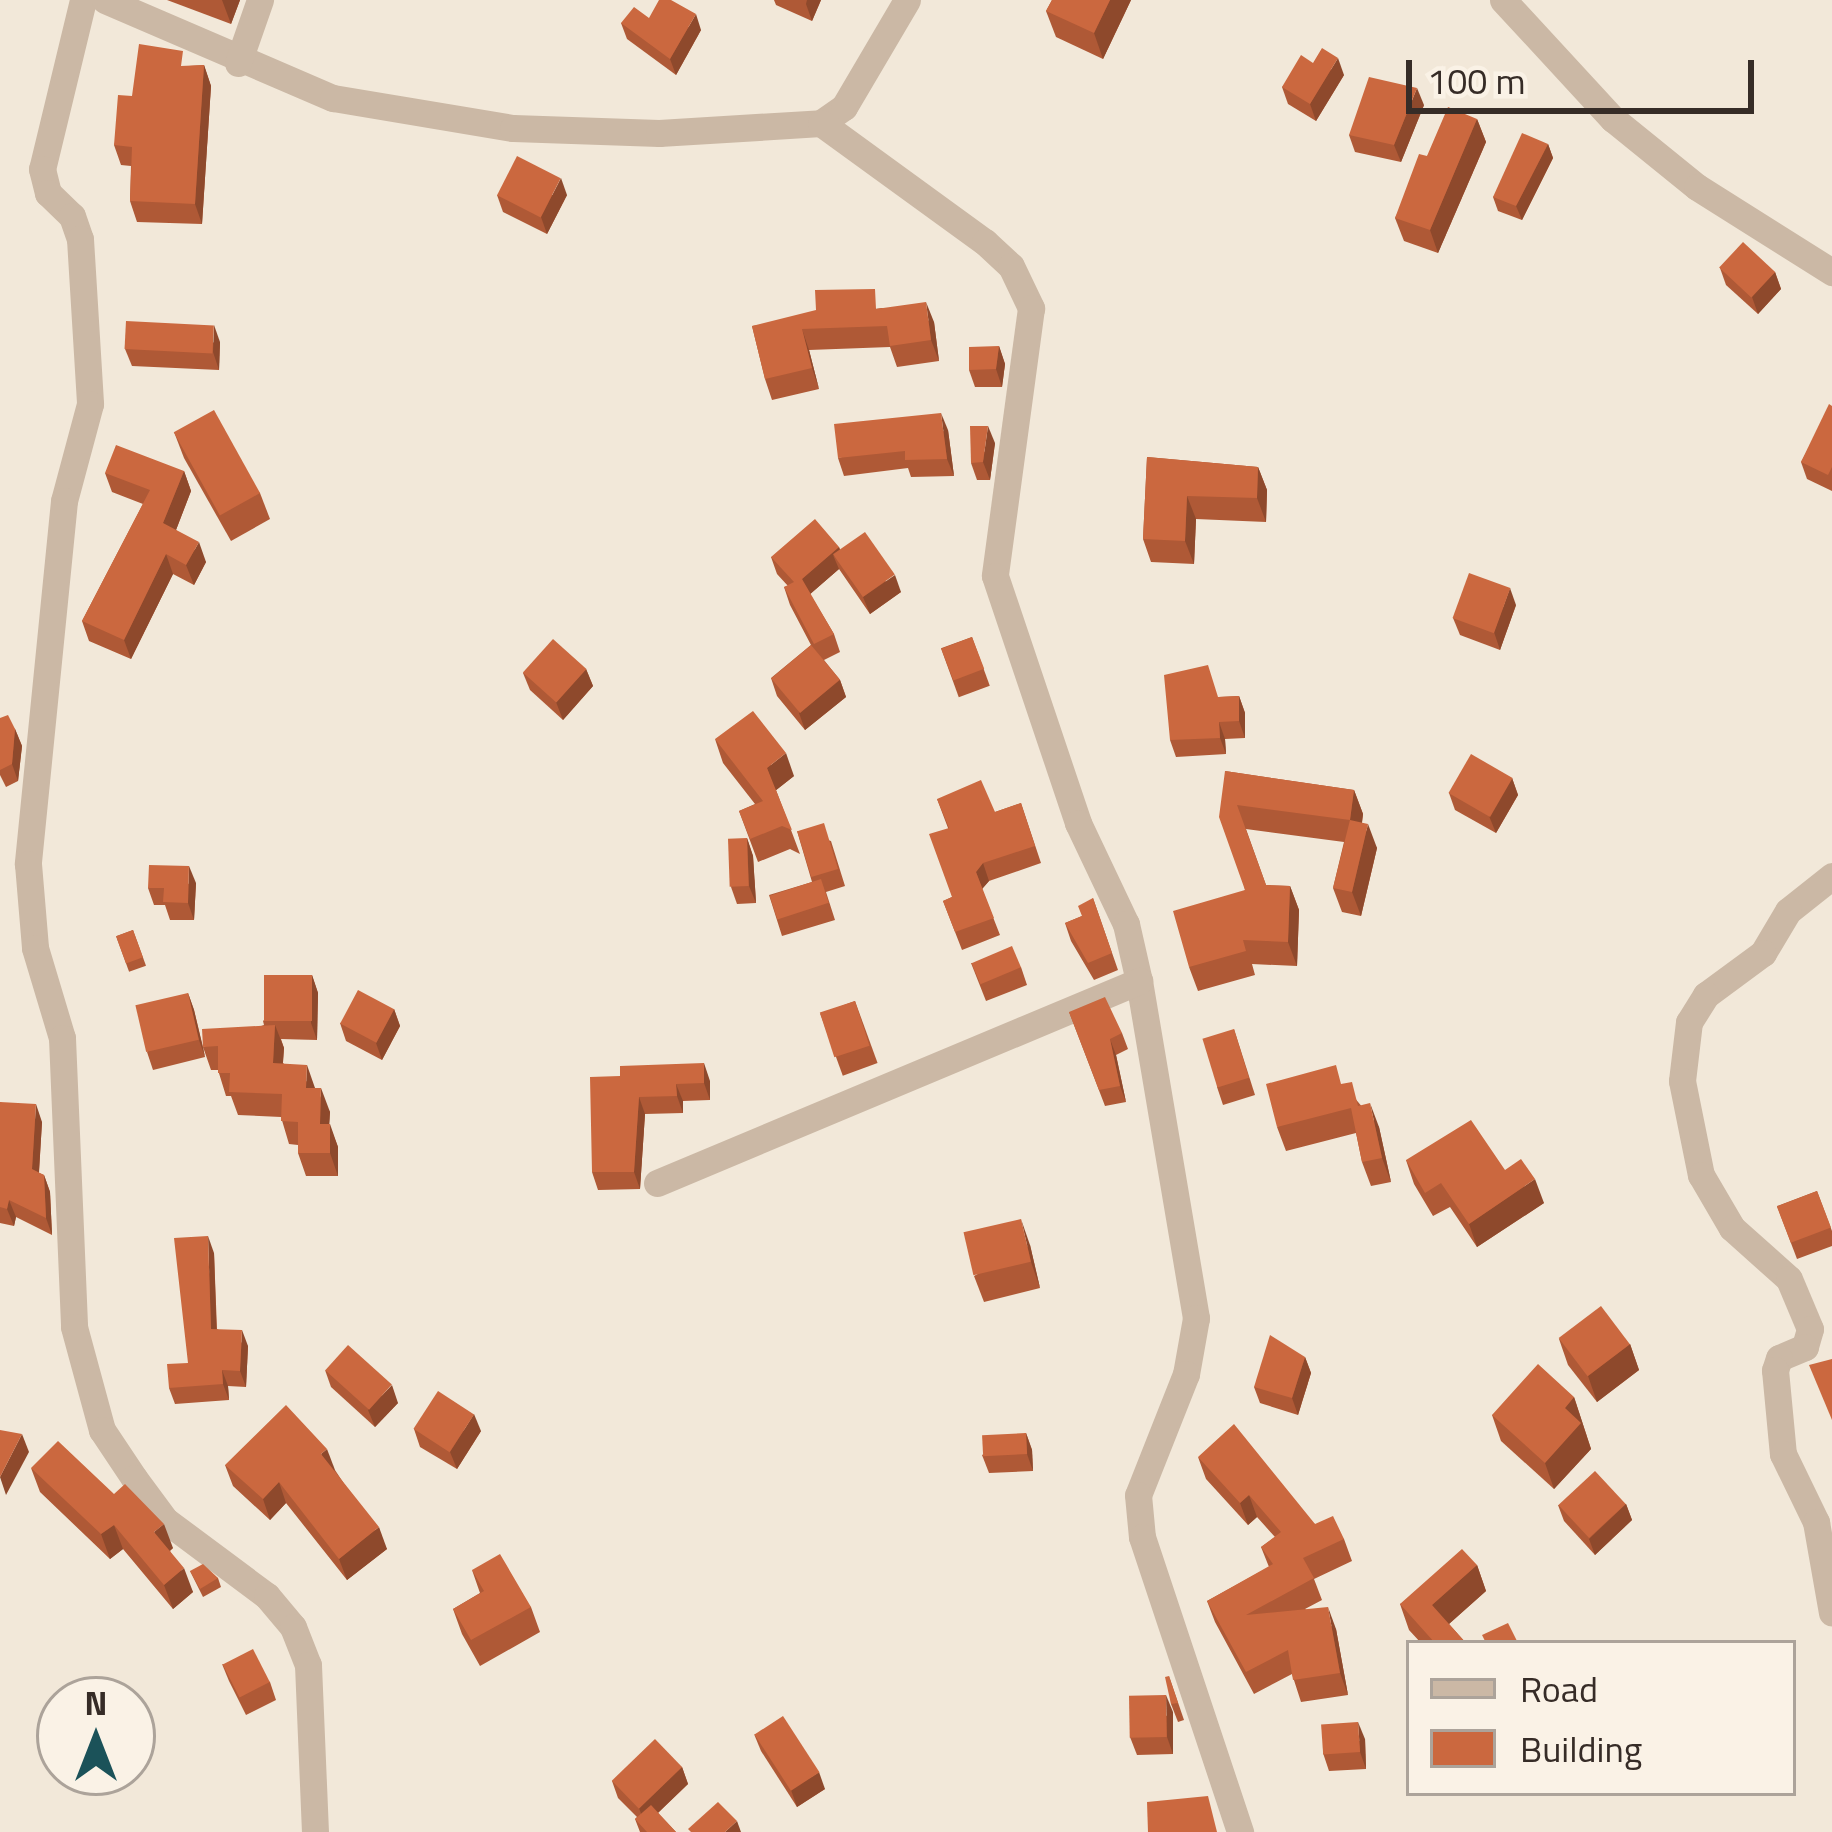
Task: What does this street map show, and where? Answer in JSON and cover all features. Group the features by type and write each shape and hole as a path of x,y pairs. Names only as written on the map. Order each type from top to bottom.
{"street":[{"path":"83,0 42,169 48,193 72,216 80,238 90,404 64,501 28,864 34,948 62,1038 74,1327 102,1430 134,1478 165,1520 267,1595 293,1627 308,1665 315,1832"},
{"path":"105,0 238,63 334,98 513,128 783,131 821,124 844,106 907,0"},
{"path":"238,63 260,0"},
{"path":"1503,0 1613,119 1697,187 1832,272"},
{"path":"821,124 985,242 1011,266 1031,308 994,575 1078,823 1126,924 1138,981 1196,1318 1186,1374 1138,1496 1142,1538 1240,1832"},
{"path":"1832,876 1788,911 1763,953 1706,995 1689,1022 1682,1081 1702,1175 1732,1228 1789,1279 1810,1328 1805,1347 1779,1358 1775,1370 1783,1454 1816,1522 1832,1613"},
{"path":"657,1183 1138,981"}],"building":[{"path":"659,0 671,0 696,14 670,59 621,23 634,7 649,18"},
{"path":"1052,0 1110,0 1094,33 1046,11"},
{"path":"139,44 183,51 181,66 204,65 195,204 130,201 132,147 114,145 118,95 132,96"},
{"path":"1322,48 1338,58 1310,104 1282,87 1301,55 1313,63"},
{"path":"1369,77 1417,88 1394,145 1349,135"},
{"path":"1448,107 1477,119 1430,230 1395,218 1419,154 1427,156"},
{"path":"1522,133 1548,144 1516,206 1493,197"},
{"path":"517,156 561,178 541,217 497,195"},
{"path":"1743,242 1775,272 1751,298 1719,268"},
{"path":"875,289 876,309 926,302 931,340 890,346 887,326 802,329 812,368 765,379 752,326 816,310 815,290"},
{"path":"126,321 214,326 212,354 125,349"},
{"path":"999,346 996,369 969,370 969,347"},
{"path":"1829,404 1832,467 1828,475 1801,462"},
{"path":"214,410 260,493 220,515 174,432"},
{"path":"941,413 947,459 905,460 905,451 838,458 834,424"},
{"path":"970,426 988,426 983,462 971,463"},
{"path":"116,445 184,471 163,523 199,542 186,565 166,554 124,640 82,621 150,490 105,473"},
{"path":"1147,457 1258,467 1257,498 1187,496 1185,541 1143,539"},
{"path":"815,519 839,547 802,579 834,634 814,644 784,587 794,582 771,557"},
{"path":"865,532 895,575 863,597 833,554"},
{"path":"1469,573 1510,588 1494,633 1453,618"},
{"path":"972,637 984,669 953,681 941,649"},
{"path":"553,639 586,669 556,703 523,672"},
{"path":"811,645 840,679 800,713 771,678"},
{"path":"1208,665 1218,697 1239,696 1239,721 1219,722 1220,738 1170,740 1164,675"},
{"path":"753,711 786,753 767,768 792,830 782,826 750,839 739,811 763,801 715,739"},
{"path":"8,715 15,729 12,764 0,770 0,718"},
{"path":"1471,754 1513,778 1490,817 1448,793"},
{"path":"1225,771 1354,790 1350,820 1237,805 1266,885 1290,886 1288,942 1243,940 1246,951 1189,967 1173,911 1245,890 1219,817"},
{"path":"981,780 995,812 1021,803 1035,846 983,863 976,872 994,918 955,932 943,901 952,897 929,834 949,828 937,799"},
{"path":"1350,820 1368,824 1352,892 1333,888"},
{"path":"824,823 838,869 811,877 797,831"},
{"path":"747,838 749,886 730,887 728,839"},
{"path":"149,865 189,866 188,903 163,902 164,888 148,888"},
{"path":"821,879 829,903 777,919 770,896"},
{"path":"1093,898 1112,953 1088,963 1065,923 1082,916 1078,906"},
{"path":"133,930 143,957 126,963 116,936"},
{"path":"1012,946 1021,967 980,984 971,963"},
{"path":"264,975 312,975 312,1021 264,1021"},
{"path":"358,990 394,1009 376,1043 340,1024"},
{"path":"188,993 199,1040 146,1052 135,1005"},
{"path":"1105,997 1122,1033 1110,1039 1120,1086 1099,1090 1069,1012"},
{"path":"855,1001 870,1046 834,1057 820,1012"},
{"path":"275,1025 273,1063 307,1065 306,1088 321,1088 320,1124 330,1124 330,1153 298,1153 298,1122 281,1121 282,1094 229,1092 230,1073 218,1073 218,1046 203,1047 202,1029"},
{"path":"1234,1029 1249,1078 1217,1087 1202,1039"},
{"path":"704,1063 704,1083 676,1084 677,1096 639,1097 634,1172 592,1172 590,1077 620,1076 620,1066"},
{"path":"1336,1065 1341,1084 1352,1082 1358,1106 1370,1103 1382,1158 1362,1162 1351,1108 1277,1127 1266,1084"},
{"path":"0,1102 36,1104 32,1169 44,1175 46,1218 9,1200 7,1209 0,1207"},
{"path":"1471,1120 1505,1170 1521,1159 1535,1179 1469,1224 1441,1183 1425,1193 1406,1160"},
{"path":"1817,1191 1831,1227 1791,1243 1777,1206"},
{"path":"1021,1219 1031,1262 973,1275 964,1232"},
{"path":"208,1236 211,1329 242,1330 240,1371 222,1370 223,1384 169,1388 167,1364 188,1363 174,1238"},
{"path":"1601,1306 1630,1344 1588,1376 1559,1338"},
{"path":"1270,1335 1305,1357 1292,1398 1254,1387"},
{"path":"348,1345 392,1384 369,1410 325,1370"},
{"path":"1832,1359 1832,1420 1809,1365"},
{"path":"1538,1364 1574,1397 1565,1408 1581,1423 1545,1463 1492,1415"},
{"path":"438,1391 474,1414 450,1452 413,1429"},
{"path":"286,1405 327,1449 321,1454 379,1527 339,1559 279,1482 263,1499 225,1465"},
{"path":"1234,1424 1315,1524 1333,1516 1344,1539 1303,1558 1314,1578 1246,1615 1328,1607 1340,1673 1293,1680 1288,1650 1246,1672 1207,1601 1273,1564 1261,1547 1281,1532 1249,1495 1240,1503 1198,1457"},
{"path":"0,1430 22,1434 0,1477"},
{"path":"1026,1433 1027,1454 983,1456 982,1435"},
{"path":"58,1441 114,1494 125,1484 164,1524 154,1532 184,1568 164,1585 114,1525 101,1534 31,1468"},
{"path":"1595,1471 1626,1504 1589,1538 1558,1505"},
{"path":"1462,1549 1477,1565 1432,1605 1463,1640 1432,1640 1400,1604"},
{"path":"500,1554 531,1607 471,1640 453,1609 484,1591 472,1570"},
{"path":"203,1564 218,1578 200,1589 190,1571"},
{"path":"1508,1623 1516,1640 1484,1640 1482,1635"},
{"path":"253,1649 270,1682 240,1697 223,1664"},
{"path":"1169,1676 1178,1703 1171,1704 1165,1677"},
{"path":"1166,1695 1167,1737 1130,1738 1129,1696"},
{"path":"783,1716 819,1772 791,1791 754,1735"},
{"path":"1358,1722 1360,1752 1323,1755 1321,1725"},
{"path":"655,1739 682,1767 639,1809 612,1781"},
{"path":"1208,1796 1217,1832 1148,1832 1147,1802"},
{"path":"718,1802 737,1821 725,1832 688,1829"},
{"path":"651,1805 676,1832 647,1832 635,1819"}]}
